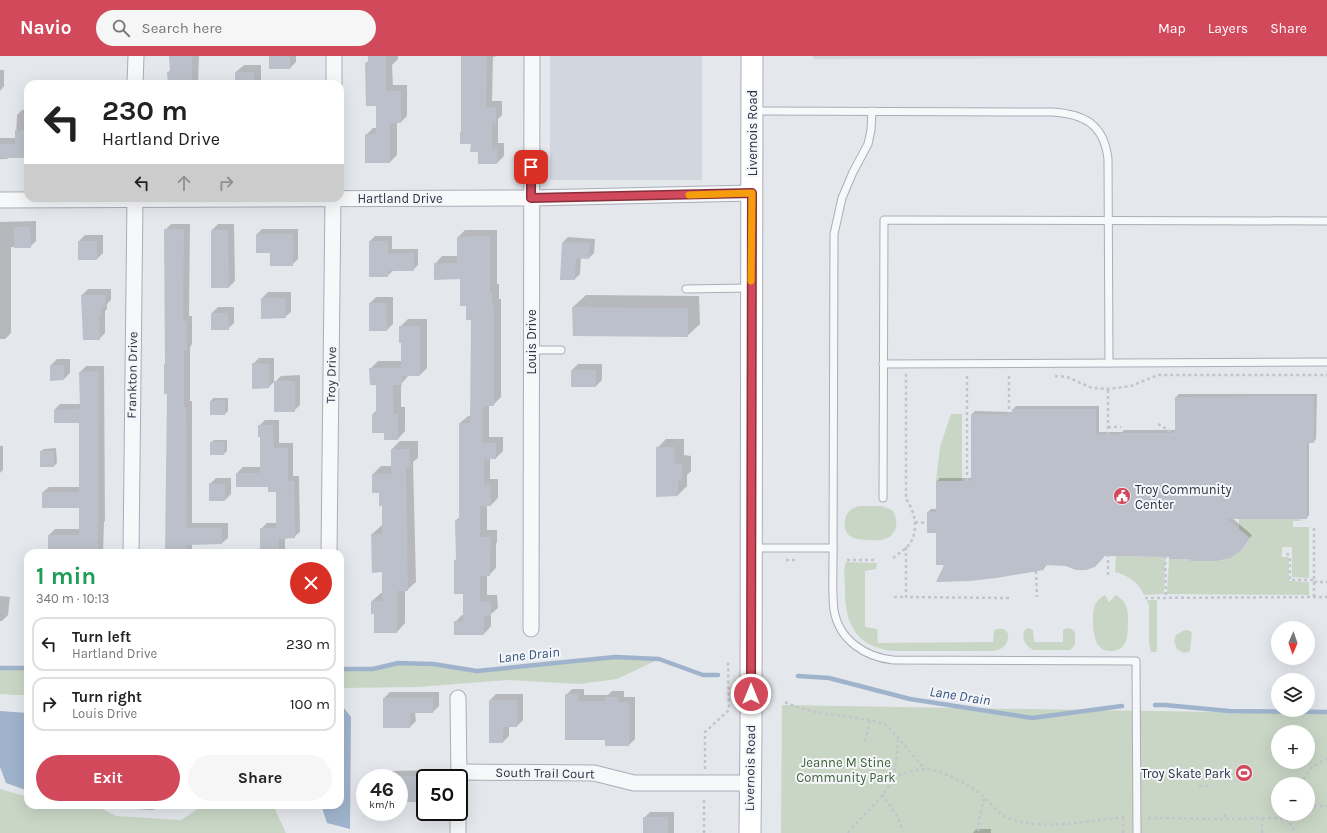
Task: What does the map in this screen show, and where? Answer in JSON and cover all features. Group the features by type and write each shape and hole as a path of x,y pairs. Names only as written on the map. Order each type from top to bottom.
{"main road":[{"name":"Livernois Road","path":"750,833 752,56"}],"street":[{"path":"135,80 136,56"},
{"path":"334,56 334,80"},
{"name":"Louis Drive","path":"531,629 532,56"},
{"name":"Hartland Drive","path":"344,198 531,198 752,193"},
{"name":"Hartland Drive","path":"0,200 24,200"},
{"name":"Frankton Drive","path":"131,549 135,202"},
{"name":"Troy Drive","path":"330,549 333,202"},
{"name":"South Trail Court","path":"458,698 459,769"},
{"name":"South Trail Court","path":"468,775 594,772 634,782 750,783"},
{"path":"458,821 458,833"}],"lane":[{"path":"872,111 871,130 868,144 853,172 842,198 834,234 833,548 834,602 837,619 844,635 862,651 876,657 893,660 1136,661 1137,833"},
{"path":"752,112 1052,112 1076,115 1084,119 1097,130 1105,144 1109,166 1109,363"},
{"path":"883,498 884,220 1327,221"},
{"path":"686,289 751,288"},
{"path":"532,350 561,350"},
{"path":"883,364 1327,362"},
{"path":"751,548 833,548"}],"path":[{"path":"893,558 906,547 913,537 915,522 913,511 906,499 906,375 914,376"},
{"path":"1050,376 1062,376 1092,388 1108,389 1131,386 1158,375 1327,375"},
{"path":"960,376 974,376"},
{"path":"967,376 967,480"},
{"path":"1002,376 1016,376"},
{"path":"1009,376 1009,414"},
{"path":"1108,389 1108,435"},
{"path":"1158,424 1175,434"},
{"path":"1108,427 1121,427"},
{"path":"915,522 927,523"},
{"path":"1314,525 1314,597"},
{"path":"906,547 906,597"},
{"path":"1287,553 1290,558 1290,580 1327,582"},
{"path":"1108,554 1108,575"},
{"path":"1165,556 1166,597"},
{"path":"847,560 876,560"},
{"path":"1036,571 1037,597"},
{"path":"894,597 1009,598"},
{"path":"1145,598 1327,597"},
{"path":"705,771 705,732 729,710 728,661"},
{"path":"785,702 820,713 885,724 924,769"},
{"path":"865,740 870,721"},
{"path":"848,833 882,794 893,778 898,740"},
{"path":"1305,777 1311,768 1327,758"},
{"path":"893,778 909,772 924,769 935,771 956,780 984,797 1005,816 1022,822 1071,824 1129,817"},
{"path":"1199,786 1210,786"},
{"path":"704,833 705,791"},
{"path":"882,794 897,816 902,830"},
{"path":"978,831 984,797"},
{"path":"1315,806 1327,806"},
{"path":"1225,814 1225,819"},
{"path":"1122,818 1122,833"},
{"path":"1145,818 1271,818"},
{"path":"1262,818 1262,833"},
{"path":"1288,821 1296,833"}],"shaded area":[{"path":"550,56 702,56 702,180 550,180"},
{"path":"813,56 1327,56 1327,57 813,59"}],"green space":[{"path":"951,414 962,414 962,481 936,481 940,447"},
{"path":"859,506 882,506 892,510 896,518 896,527 893,534 882,540 851,537 846,531 846,517 850,511"},
{"path":"1239,519 1301,519 1301,521 1293,521 1293,527 1309,527 1309,578 1292,577 1292,547 1282,547 1282,557 1289,557 1289,581 1309,582 1309,595 1167,594 1169,559 1190,559 1190,561 1224,560 1232,557 1244,547 1250,538 1239,529"},
{"path":"1116,556 1165,557 1164,594 1144,595 1132,580 1115,572"},
{"path":"846,562 877,563 876,569 865,571 865,627 877,629 878,643 993,642 994,630 1000,629 1005,630 1007,633 1008,637 1005,645 994,651 895,651 881,649 870,645 861,639 850,622 845,600 844,571"},
{"path":"1105,595 1109,602 1116,595 1123,600 1127,609 1128,631 1126,641 1121,648 1111,651 1103,650 1097,644 1093,626 1094,607 1096,603"},
{"path":"1147,600 1157,600 1156,652 1151,652 1149,643 1149,605"},
{"path":"1028,628 1033,630 1034,642 1063,642 1063,630 1067,628 1072,629 1075,632 1075,645 1070,650 1033,650 1026,644 1023,637 1024,631"},
{"path":"1185,630 1192,633 1190,650 1189,652 1184,653 1177,649 1174,641 1176,635"},
{"path":"615,657 659,659 617,679 579,684 508,680 417,687 344,688 344,669 373,669 398,663 410,662 477,671"},
{"path":"0,668 24,668 24,695 0,694"},
{"name":"Jeanne M Stine Community Park","path":"782,705 1271,713 1271,717 1315,717 1315,714 1327,714 1327,833 781,833"},
{"path":"0,789 24,796 24,809 103,809 116,816 181,820 198,809 275,809 286,833 0,833"}],"water":[{"path":"344,708 351,717 350,829 327,823 322,809 344,809"},
{"path":"0,711 24,713 24,789 6,783 0,767"},
{"path":"134,809 155,809 153,810"}],"building":[{"path":"169,56 192,56 192,80 168,80 167,72 170,72"},
{"path":"269,56 290,56 290,69 269,69"},
{"path":"368,56 386,56 386,91 401,91 401,123 390,123 390,163 365,163 365,134 376,134 376,106 366,106 365,63 368,63"},
{"path":"461,56 487,56 486,108 496,107 496,123 492,123 492,149 497,149 497,164 478,164 478,152 470,152 471,144 460,144"},
{"path":"235,72 254,72 254,80 235,80"},
{"path":"15,130 24,130 24,158 0,158 0,144 15,144"},
{"path":"14,227 30,227 31,248 14,248"},
{"path":"164,229 184,229 183,321 187,321 187,351 184,351 184,407 186,407 187,528 222,528 222,544 186,545 186,549 165,549 167,394 164,394"},
{"path":"211,230 228,230 229,288 211,288"},
{"path":"256,234 293,234 293,266 270,266 270,253 256,253"},
{"path":"490,236 490,291 492,291 492,305 494,305 494,406 483,406 483,443 496,443 496,459 484,459 484,485 491,485 491,506 480,506 480,537 491,537 491,551 490,576 480,576 480,602 491,601 491,616 484,616 484,635 454,635 454,621 463,621 463,594 454,594 454,560 456,560 455,520 459,520 459,423 470,423 471,320 466,320 466,306 460,306 460,279 434,280 434,263 457,263 457,237"},
{"path":"78,241 97,241 97,260 78,260"},
{"path":"369,241 388,241 388,254 414,253 414,271 388,271 388,277 369,277"},
{"path":"562,242 590,243 589,259 576,258 575,280 560,280"},
{"path":"81,295 106,295 105,307 101,307 101,316 99,316 100,340 83,340"},
{"path":"261,298 285,298 286,318 261,319"},
{"path":"369,303 387,303 387,331 369,331"},
{"path":"572,307 688,308 688,337 573,336"},
{"path":"211,313 228,313 229,330 211,330"},
{"path":"399,326 420,326 420,376 402,376 402,385 393,385 394,414 398,414 398,440 384,440 384,433 372,433 372,414 376,414 376,385 370,385 369,368 401,368"},
{"path":"252,363 269,364 269,388 252,389"},
{"path":"50,365 64,365 64,380 50,381"},
{"path":"571,370 596,370 596,387 571,387"},
{"path":"99,371 98,549 48,549 48,535 79,535 79,508 42,508 42,492 79,492 79,423 54,423 54,410 80,409 79,372"},
{"path":"274,381 295,381 295,412 274,412"},
{"name":"Troy Community Center","path":"1314,396 1314,443 1307,443 1307,519 1227,519 1250,538 1242,550 1231,558 1217,561 1190,561 1190,559 1169,559 1169,557 1105,556 1095,567 1086,570 1076,570 1066,566 1044,565 1044,570 996,578 970,581 936,582 944,565 936,565 936,533 927,533 927,512 936,512 936,481 971,481 971,414 1012,414 1012,409 1096,409 1096,434 1121,435 1120,433 1175,433 1175,397"},
{"path":"225,400 225,415 210,415 210,401"},
{"path":"258,425 273,425 274,448 288,448 288,481 294,481 295,538 279,539 279,549 260,549 260,528 276,528 276,492 268,492 268,487 236,487 236,473 260,473 260,437 258,437"},
{"path":"210,442 225,442 224,455 210,455"},
{"path":"656,447 675,447 675,464 682,464 682,481 678,481 678,496 656,497"},
{"path":"391,449 410,449 410,467 406,467 408,591 397,591 397,633 374,633 374,614 371,614 371,601 382,601 382,572 372,573 371,534 382,534 382,506 379,506 379,493 372,493 372,474 391,474"},
{"path":"40,451 54,451 54,467 40,467"},
{"path":"209,483 225,484 225,501 209,501"},
{"path":"565,694 578,694 578,701 605,701 605,697 618,697 618,702 629,702 629,746 605,746 605,740 565,740"},
{"path":"383,698 433,698 433,713 410,713 410,728 383,728"},
{"path":"489,700 517,700 517,727 503,727 503,743 489,743"},
{"path":"408,776 416,776 416,802 408,802"},
{"path":"643,817 668,817 668,833 643,833"}],"waterway":[{"name":"Lane Drain","path":"344,669 373,669 398,663 433,664 477,671 615,657 659,659 703,675 718,675"},
{"name":"Lane Drain","path":"0,668 24,668"},
{"name":"Lane Drain","path":"798,676 829,678 910,699 1032,718 1122,706"},
{"name":"Lane Drain","path":"1155,705 1229,711 1327,712"}],"slow traffic":[{"path":"689,195 752,193 751,281"}],"place":[{"name":"Troy Community Center","path":"1122,496"},
{"name":"Troy Skate Park","path":"1244,773"}],"route":[{"path":"531,167 531,198 752,193 751,694"}]}
